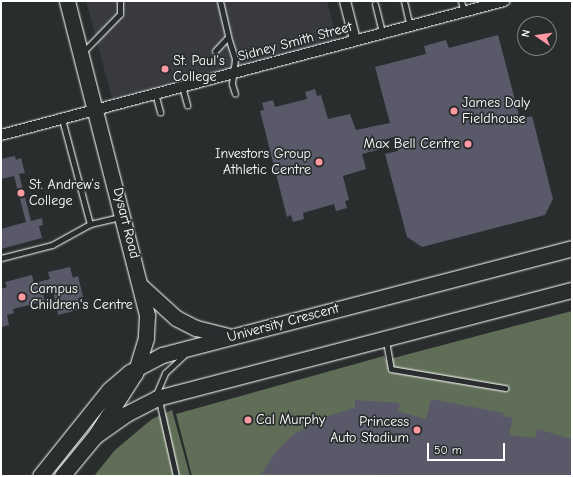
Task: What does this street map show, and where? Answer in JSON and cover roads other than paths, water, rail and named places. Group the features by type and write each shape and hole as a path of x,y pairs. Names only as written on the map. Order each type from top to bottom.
{"main road":[{"name":"Dysart Road","path":"66,1 96,109 142,287 147,332 137,368 95,436"},
{"name":"University Crescent","path":"40,476 109,390 137,368 162,355 230,336 572,248"},
{"path":"142,287 176,318 196,328 230,336"},
{"path":"62,476 95,436 126,414 157,398 386,338 567,293"}],"street":[{"path":"345,1 355,40"},
{"name":"Sidney Smith Street","path":"1,135 504,1"}],"lane":[{"path":"80,54 120,14 120,1"},
{"path":"220,1 228,37 235,59 235,72 232,84 235,94"},
{"path":"404,1 410,26"},
{"path":"461,1 464,12"},
{"path":"375,4 382,33"},
{"path":"215,51 228,37"},
{"path":"182,86 187,105"},
{"path":"155,93 160,112"},
{"path":"62,119 90,224"},
{"path":"1,258 52,245 90,224 124,216"},
{"path":"386,338 391,368 505,388"},
{"path":"176,476 157,398 164,372 194,346"}],"place":[{"name":"St. Paul's College","path":"165,69"},
{"name":"James Daly Fieldhouse","path":"454,111"},
{"name":"Max Bell Centre","path":"468,144"},
{"name":"Investors Group Athletic Centre","path":"319,162"},
{"name":"St. Andrew’s College","path":"21,193"},
{"name":"Campus Children's Centre","path":"22,297"},
{"name":"Cal Murphy","path":"248,420"},
{"name":"Princess Auto Stadium","path":"417,430"}]}
